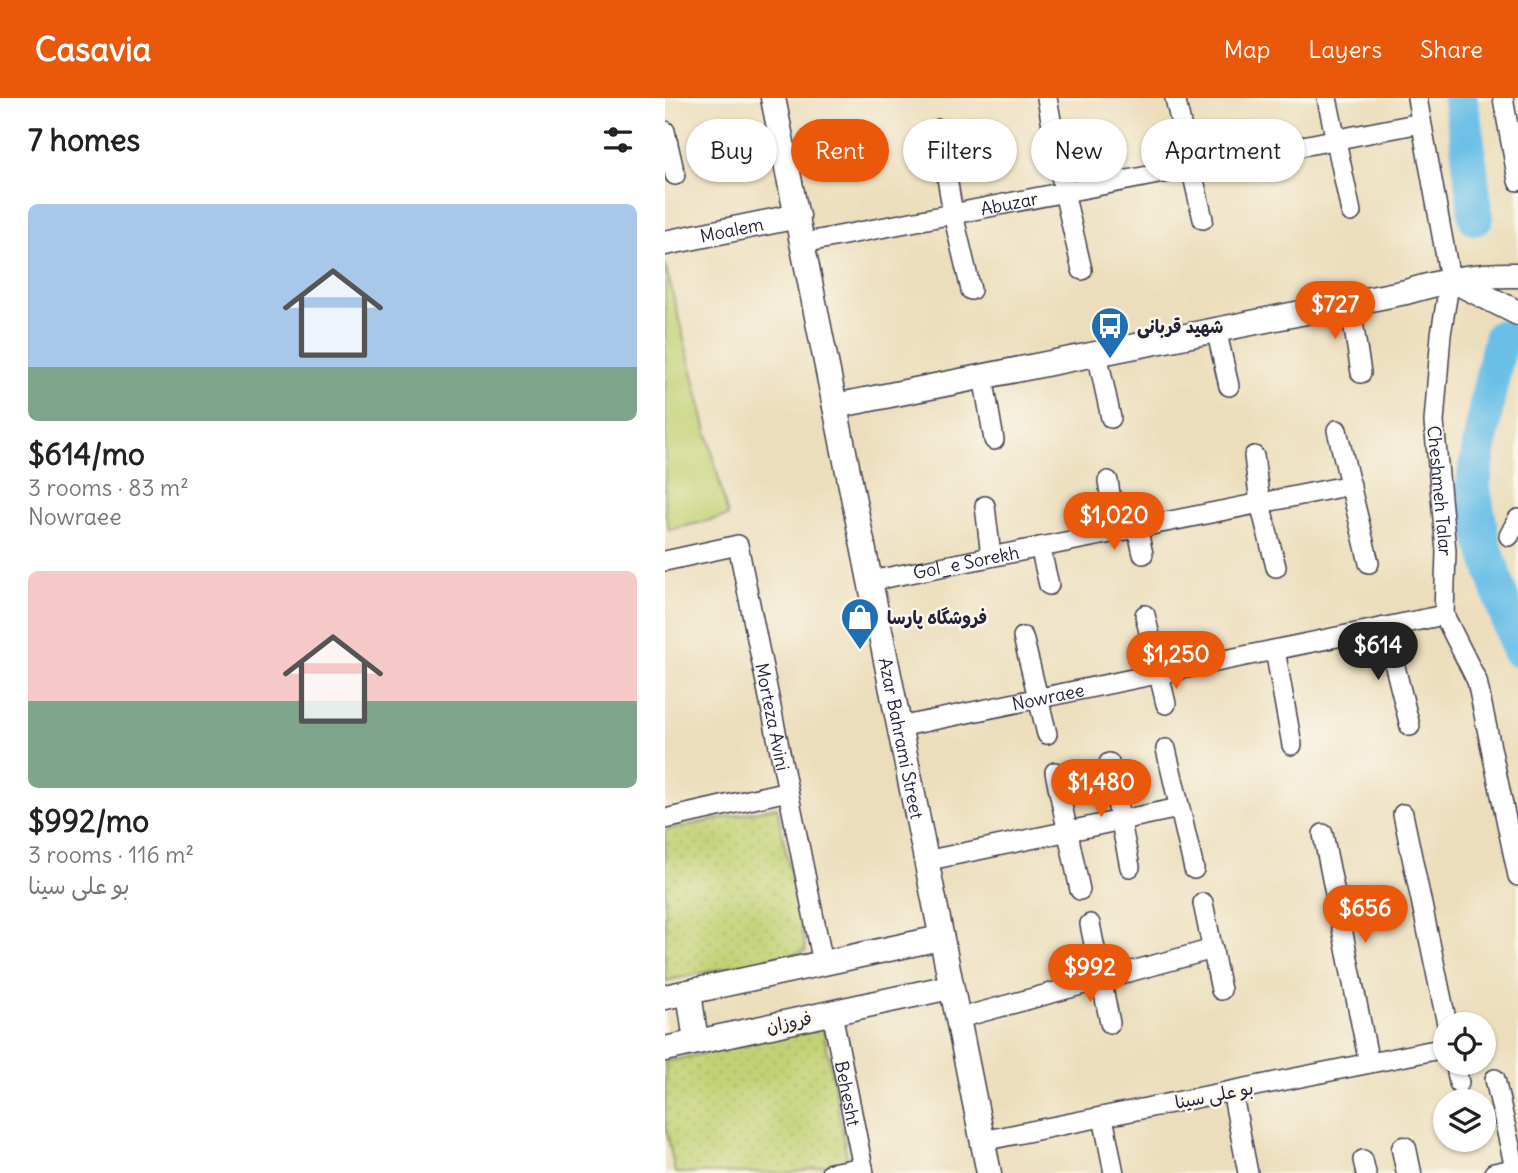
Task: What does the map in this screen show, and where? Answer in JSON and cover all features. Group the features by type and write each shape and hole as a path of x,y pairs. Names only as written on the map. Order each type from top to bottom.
{"street":[{"name":"Azar Bahrami Street","path":"773,98 989,1173"},
{"path":"1047,98 1082,270"},
{"path":"1175,98 1180,119"},
{"path":"1327,98 1351,212"},
{"name":"Cheshmeh Talar","path":"1417,98 1450,279 1441,334 1434,422 1446,551 1444,615 1477,681 1518,876"},
{"path":"1503,98 1518,181"},
{"name":"Abuzar","path":"1305,145 1421,123"},
{"path":"665,131 675,175"},
{"name":"Abuzar","path":"803,243 1141,177"},
{"path":"948,182 971,289"},
{"path":"1194,182 1203,219"},
{"name":"Moalem","path":"665,243 798,216"},
{"path":"835,406 1406,292 1450,279 1518,275"},
{"path":"1450,279 1518,313"},
{"path":"1350,303 1361,373"},
{"path":"1216,330 1229,386"},
{"path":"1097,353 1111,418"},
{"path":"983,376 994,440"},
{"path":"1337,430 1369,563"},
{"path":"1254,456 1261,503 1276,567"},
{"path":"1108,481 1115,532"},
{"name":"Gol_e Sorekh","path":"870,580 1351,485"},
{"path":"985,506 991,556"},
{"path":"1137,527 1143,554"},
{"name":"Morteza Avini","path":"665,561 738,545 823,963"},
{"path":"1040,547 1049,585"},
{"path":"1145,615 1166,704"},
{"name":"Nowraee","path":"899,727 1444,615"},
{"path":"1385,627 1410,726"},
{"path":"1023,637 1047,734"},
{"path":"1275,650 1292,745"},
{"path":"1166,749 1194,869"},
{"path":"1109,763 1130,867"},
{"path":"1055,772 1080,890"},
{"path":"665,819 788,790"},
{"path":"925,861 1179,808"},
{"path":"1403,814 1444,1012"},
{"path":"1323,834 1369,1063"},
{"path":"1203,903 1221,990"},
{"path":"1090,925 1110,1023"},
{"path":"696,1042 677,994 940,937"},
{"path":"901,945 918,948 929,961 931,970 927,986 913,996"},
{"path":"956,1019 1213,949"},
{"name":"فروزان","path":"665,1049 950,988"},
{"name":"Behesht","path":"832,1013 864,1170"},
{"name":"بو علی سینا","path":"982,1141 1433,1050"},
{"path":"1457,1075 1459,1083"},
{"path":"1494,1173 1516,1170 1495,1079"},
{"path":"1232,1091 1248,1173"},
{"path":"1103,1117 1114,1173"},
{"path":"1404,1149 1409,1173"},
{"path":"831,1173 864,1170"}],"green space":[{"path":"665,263 728,516 669,530 665,511"},
{"path":"777,807 806,951 665,981 665,830"},
{"path":"823,1027 848,1161 791,1173 675,1173 665,1122 665,1062"}],"waterway":[{"path":"1460,98 1476,218"},
{"path":"1501,337 1473,486 1482,537 1518,650"}],"place":[{"name":"شهید قربانی","path":"1110,360"},
{"name":"فروشگاه پارسا","path":"860,651"}]}
